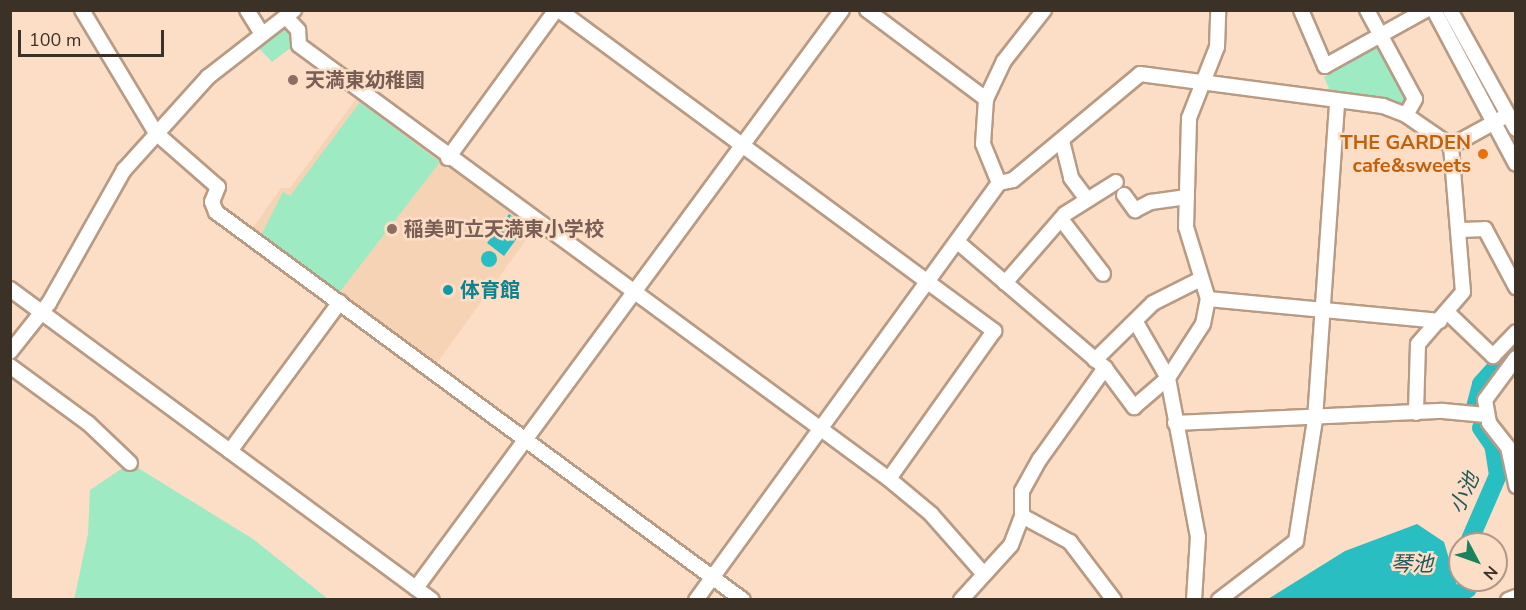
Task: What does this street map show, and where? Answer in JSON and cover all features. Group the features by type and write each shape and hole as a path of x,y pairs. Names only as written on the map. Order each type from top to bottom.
{"street":[{"path":"82,10 156,133 218,187 212,202 216,212 743,600"},
{"path":"247,10 262,34"},
{"path":"448,158 558,10 994,331 889,479"},
{"path":"416,588 842,10"},
{"path":"867,10 986,99"},
{"path":"999,183 983,144 986,99 1004,61 1044,10"},
{"path":"960,244 1100,364 1134,407 1168,378 1203,324 1208,299 1186,226 1188,118 1200,82 1216,46 1218,10"},
{"path":"1301,10 1325,66 1426,10"},
{"path":"1367,10 1415,99 1406,116"},
{"path":"1434,10 1515,164"},
{"path":"1450,10 1512,112 1515,129"},
{"path":"10,352 42,312 124,170 208,77 290,14 298,30 299,45 448,158 889,479 931,514 983,573"},
{"path":"696,600 820,429 960,244 999,183 1013,180 1140,74 1383,106 1406,116 1451,146"},
{"path":"1219,600 1296,541 1315,420 1337,101"},
{"path":"1451,146 1512,112"},
{"path":"1062,141 1071,178 1086,198"},
{"path":"1416,413 1418,344 1463,292 1460,230 1451,146"},
{"path":"1005,283 1061,219 1086,198 1116,182"},
{"path":"1124,195 1135,210 1151,202 1187,197"},
{"path":"1061,219 1103,274"},
{"path":"1460,230 1485,229 1515,287"},
{"path":"961,600 983,573 1011,545 1022,516 1022,491 1118,334 1124,337 1153,303 1201,279"},
{"path":"10,289 432,600"},
{"path":"1208,299 1443,316 1493,356 1515,332"},
{"path":"231,451 340,302"},
{"path":"1137,324 1168,378 1197,537 1194,600"},
{"path":"1486,415 1491,386 1515,358"},
{"path":"10,366 88,423 130,463"},
{"path":"1175,423 1315,420 1416,413 1486,415 1512,445 1515,486"},
{"path":"1022,516 1070,542 1114,600"},
{"path":"1508,600 1515,597"}],"shaded area":[{"name":"稲美町立天満東小学校","path":"358,96 536,226 434,367 249,233 281,188 290,188"}],"green space":[{"path":"283,21 292,28 293,46 272,62 256,45"},
{"path":"1377,47 1409,102 1405,106 1332,95 1324,77"},
{"path":"360,102 440,162 339,293 261,235 283,192 290,196"},
{"path":"130,463 253,539 328,599 74,600 88,534 90,490"}],"water":[{"path":"509,214 526,226 504,256 487,243"},
{"path":"486,251 492,251 497,259 495,265 486,267 481,262 481,256"},
{"name":"琴池","path":"1417,524 1444,542 1448,555 1448,592 1459,592 1461,599 1268,599 1345,551"}],"waterway":[{"name":"小池","path":"1475,407 1481,384 1516,345"},
{"name":"小池","path":"1473,532 1498,475 1493,445 1481,428"},
{"name":"小池","path":"1389,600 1450,598 1462,592"}],"place":[{"name":"天満東幼稚園","path":"293,80"},
{"name":"THE GARDEN cafe&sweets","path":"1483,154"},
{"name":"稲美町立天満東小学校","path":"392,229"},
{"name":"体育館","path":"448,290"}]}
